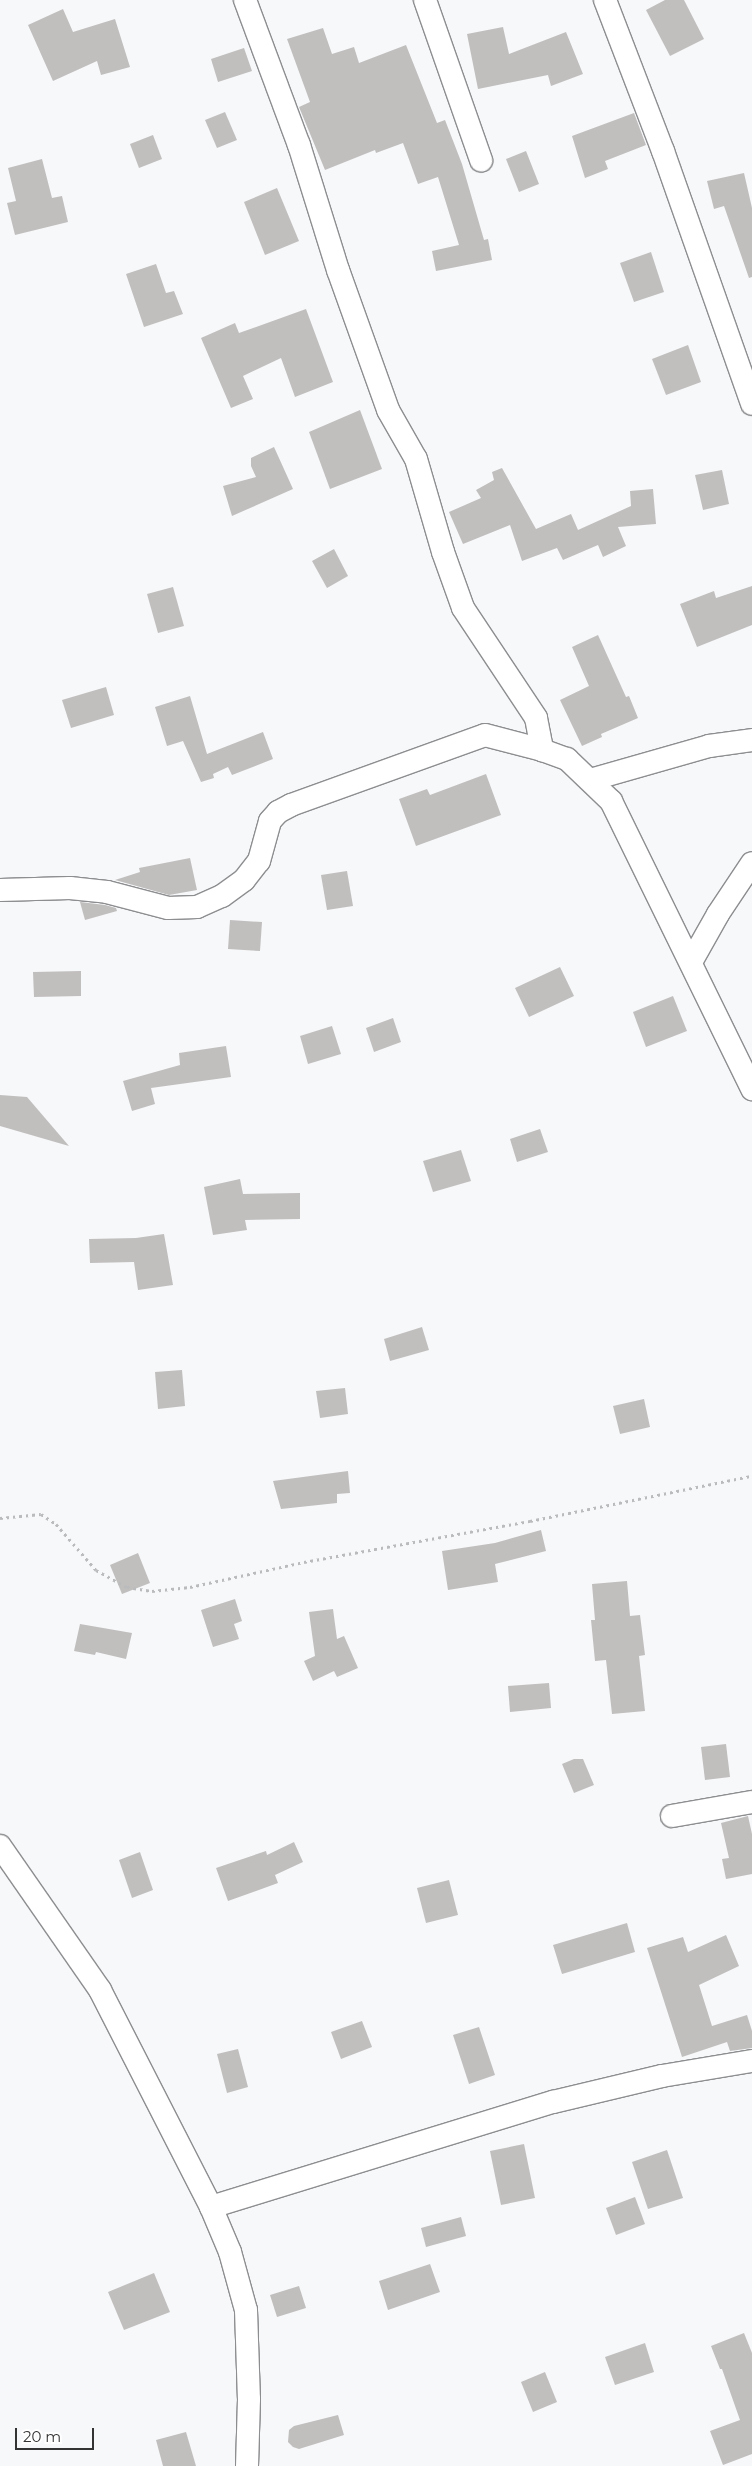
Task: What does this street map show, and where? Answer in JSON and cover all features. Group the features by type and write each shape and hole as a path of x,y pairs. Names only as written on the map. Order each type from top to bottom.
{"street":[{"path":"245,0 299,145 338,270 388,410 416,459 443,552 463,608 536,718 542,750"},
{"path":"425,0 480,160"},
{"path":"605,0 663,151 752,404"},
{"path":"0,890 70,888 106,892 168,908 197,907 222,896 244,880 259,861 270,821 278,812 291,805 485,735 542,750 568,759 611,801 752,1089"},
{"path":"590,780 709,746 752,740"},
{"path":"691,962 718,914 752,863"},
{"path":"733,1050 752,1062"},
{"path":"672,1816 752,1802"},
{"path":"0,1846 100,1990 211,2207 230,2252 246,2310 249,2399 247,2466"},
{"path":"211,2207 553,2102 662,2076 752,2061"}],"path":[{"path":"0,1518 41,1514 56,1524 96,1570 126,1588 152,1591 190,1587 304,1562 530,1521 752,1476"}],"building":[{"path":"665,0 684,0 704,39 670,56 646,10"},
{"path":"63,9 73,32 115,19 130,67 101,75 97,61 53,81 28,25"},
{"path":"503,27 509,54 566,32 583,74 551,86 548,75 478,89 467,34"},
{"path":"323,28 332,54 354,47 359,63 406,45 437,123 445,120 462,164 484,240 488,239 492,260 436,271 432,251 459,245 438,177 418,184 403,143 376,153 375,150 325,170 299,107 310,102 287,39"},
{"path":"244,48 252,71 218,82 211,59"},
{"path":"225,112 237,140 217,148 205,120"},
{"path":"634,113 646,145 605,161 608,169 585,178 572,136"},
{"path":"153,135 162,159 139,168 130,144"},
{"path":"526,151 539,184 519,192 506,159"},
{"path":"42,159 52,198 62,196 68,222 15,235 7,203 16,201 8,168"},
{"path":"744,173 752,208 752,277 749,278 724,206 714,209 707,181"},
{"path":"277,188 299,241 265,255 244,202"},
{"path":"651,252 664,292 634,302 620,263"},
{"path":"156,264 166,293 174,291 183,314 144,327 126,274"},
{"path":"306,309 333,382 295,397 281,358 243,376 253,399 231,408 201,338 235,323 239,333"},
{"path":"688,345 701,382 666,395 652,359"},
{"path":"360,410 382,469 330,489 309,432"},
{"path":"274,447 293,489 232,516 223,486 256,477 251,466 251,458"},
{"path":"502,468 536,529 571,514 578,530 631,506 630,491 653,489 656,524 618,527 626,546 603,557 598,545 563,560 557,548 522,561 510,525 463,544 449,512 481,498 476,490 494,480 492,472"},
{"path":"722,470 729,504 703,510 695,475"},
{"path":"334,549 348,576 327,588 312,561"},
{"path":"752,586 752,625 697,647 680,604 714,591 716,598"},
{"path":"173,587 184,626 158,633 147,594"},
{"path":"598,635 626,697 629,696 638,718 601,734 602,737 582,746 560,700 589,686 572,647"},
{"path":"106,687 114,715 71,728 62,700"},
{"path":"190,696 207,754 263,732 273,759 232,775 228,767 213,774 214,778 201,782 183,741 167,746 155,707"},
{"path":"486,774 501,815 416,846 399,799 427,789 430,795"},
{"path":"190,858 197,890 169,895 115,880 140,872 139,868"},
{"path":"347,871 353,906 327,910 321,875"},
{"path":"80,902 105,905 116,908 117,911 85,920"},
{"path":"230,920 262,922 260,951 228,949"},
{"path":"560,967 574,996 529,1017 515,988"},
{"path":"81,971 81,996 34,997 33,972"},
{"path":"673,996 687,1031 646,1047 633,1012"},
{"path":"393,1018 401,1042 374,1052 366,1028"},
{"path":"332,1026 341,1054 308,1064 300,1036"},
{"path":"226,1046 231,1077 151,1088 155,1104 132,1111 123,1081 180,1065 179,1053"},
{"path":"0,1095 27,1097 69,1146 0,1126"},
{"path":"540,1129 548,1152 517,1162 510,1139"},
{"path":"461,1150 471,1181 433,1192 423,1161"},
{"path":"240,1179 243,1194 300,1193 300,1219 245,1220 247,1230 213,1235 204,1187"},
{"path":"164,1234 173,1285 138,1290 134,1262 90,1263 89,1239 136,1238"},
{"path":"422,1327 429,1350 390,1361 384,1339"},
{"path":"182,1370 185,1406 158,1409 155,1372"},
{"path":"345,1388 348,1414 320,1418 316,1391"},
{"path":"644,1399 650,1427 620,1434 613,1406"},
{"path":"348,1471 350,1493 337,1494 337,1503 281,1509 273,1481"},
{"path":"541,1530 546,1551 495,1564 498,1582 448,1590 442,1551 495,1543"},
{"path":"138,1553 150,1583 122,1594 110,1565"},
{"path":"627,1581 630,1616 640,1615 645,1655 639,1656 645,1711 612,1714 606,1660 595,1661 591,1620 595,1620 592,1584"},
{"path":"235,1599 242,1621 234,1624 239,1639 213,1647 201,1610"},
{"path":"333,1609 337,1639 344,1636 358,1668 337,1677 334,1671 313,1681 304,1661 315,1656 309,1612"},
{"path":"80,1624 132,1633 126,1659 96,1652 95,1655 74,1651"},
{"path":"549,1683 551,1708 510,1712 508,1686"},
{"path":"726,1744 730,1777 705,1780 701,1747"},
{"path":"574,1759 583,1759 594,1785 574,1793 562,1764"},
{"path":"748,1816 752,1834 752,1874 726,1879 722,1859 729,1858 721,1823"},
{"path":"294,1842 303,1862 275,1875 278,1883 228,1901 216,1868 266,1851 267,1855"},
{"path":"140,1852 153,1890 132,1898 119,1860"},
{"path":"449,1880 458,1915 426,1923 417,1888"},
{"path":"627,1923 635,1952 562,1974 553,1945"},
{"path":"726,1935 739,1966 699,1985 712,2026 747,2015 752,2031 752,2048 730,2051 727,2042 682,2057 647,1948 683,1937 688,1952"},
{"path":"362,2021 372,2047 341,2059 331,2032"},
{"path":"479,2027 495,2075 469,2084 453,2035"},
{"path":"238,2049 248,2087 227,2093 217,2054"},
{"path":"524,2144 535,2198 501,2205 490,2151"},
{"path":"667,2150 683,2198 648,2209 632,2162"},
{"path":"635,2197 645,2224 616,2235 606,2208"},
{"path":"461,2217 466,2236 426,2247 421,2228"},
{"path":"430,2264 440,2292 388,2310 379,2281"},
{"path":"154,2273 170,2312 124,2330 108,2292"},
{"path":"299,2286 306,2308 277,2317 270,2295"},
{"path":"744,2333 752,2353 752,2454 723,2465 710,2431 740,2420 722,2369 720,2369 711,2346"},
{"path":"645,2343 654,2372 615,2385 605,2357"},
{"path":"545,2372 557,2402 533,2412 521,2382"},
{"path":"338,2415 344,2435 299,2449 293,2447 288,2442 289,2430 294,2426"},
{"path":"186,2432 196,2466 163,2466 156,2440"}]}
